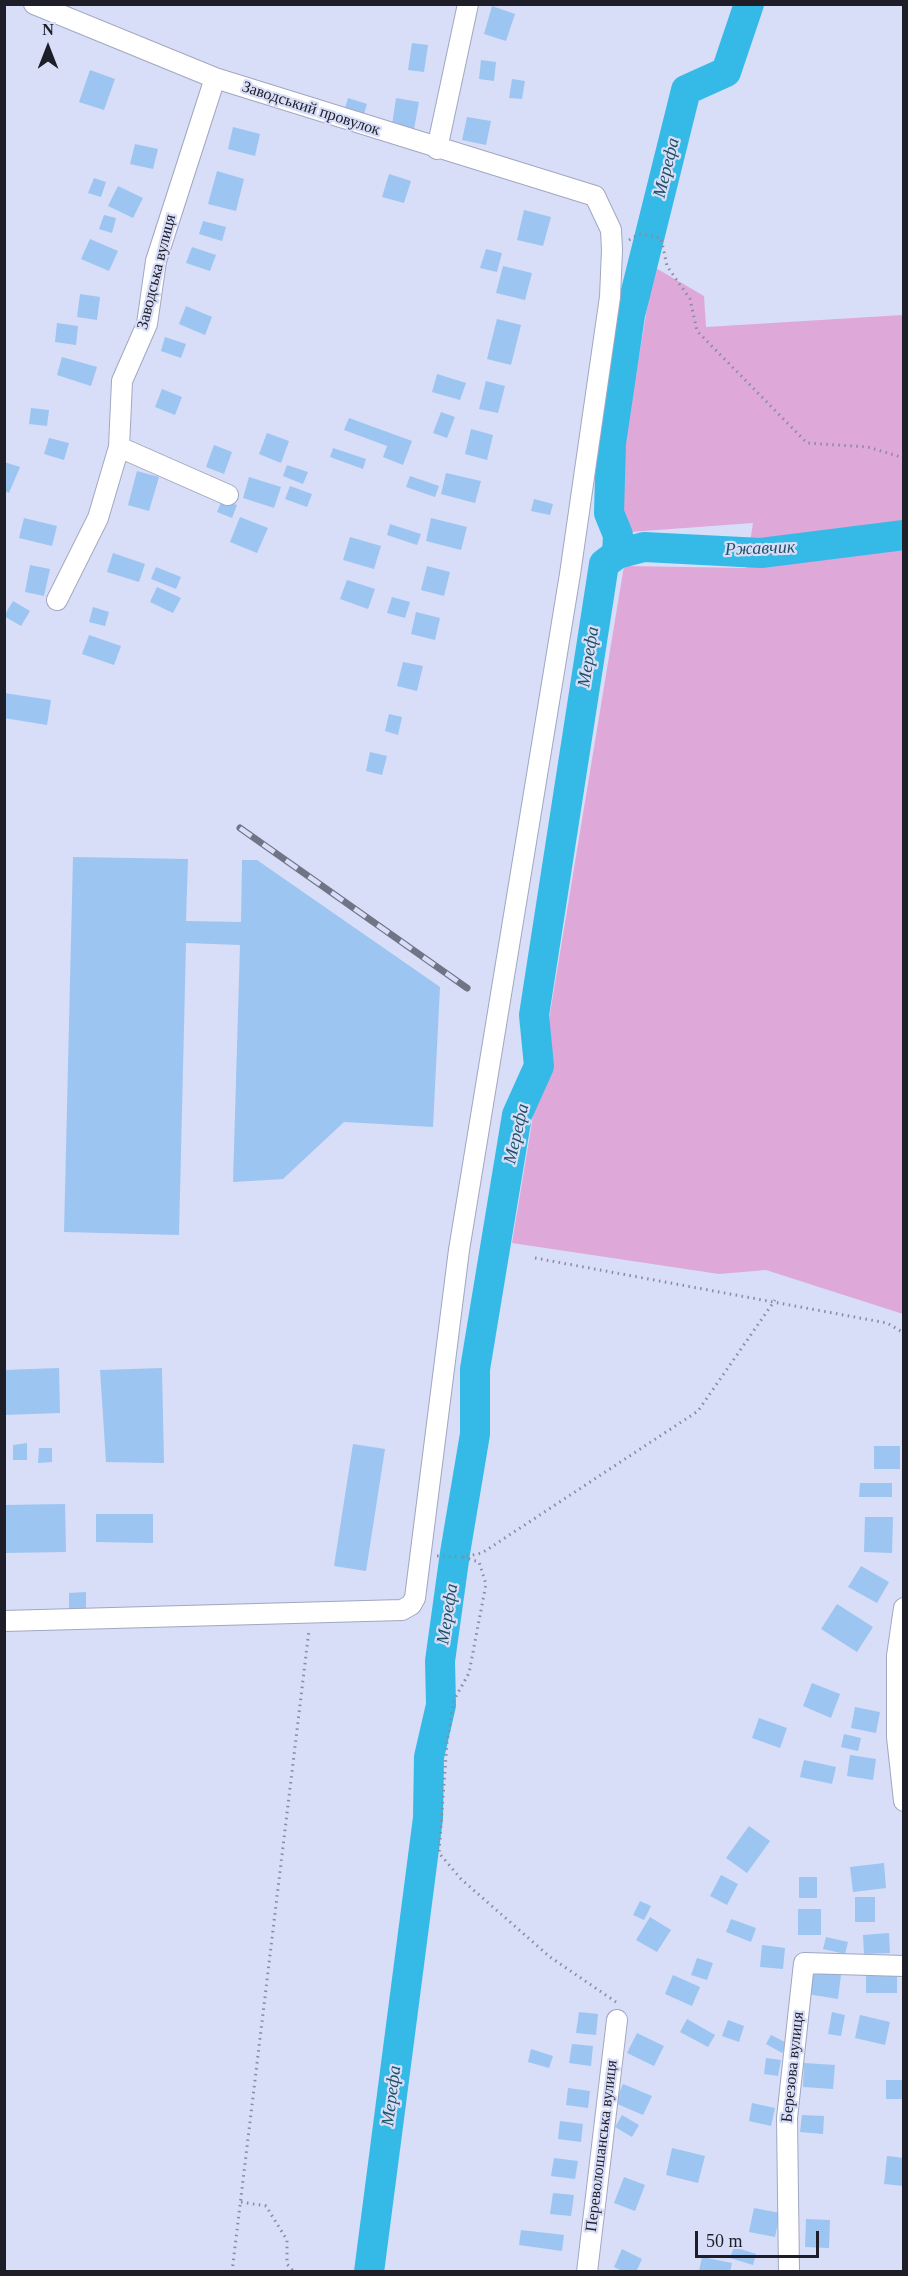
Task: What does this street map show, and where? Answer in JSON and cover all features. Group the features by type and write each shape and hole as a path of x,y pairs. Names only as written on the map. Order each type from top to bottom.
{"street":[{"name":"Заводський провулок","path":"34,4 215,78 437,149 595,196 610,230 610,297 570,574 459,1250 415,1598 411,1605 402,1610 310,1614"},
{"path":"437,149 468,4"},
{"name":"Заводська вулиця","path":"57,600 98,518 119,447 122,381 147,324 156,261 215,78"},
{"path":"119,447 228,495"},
{"path":"903,1608 897,1737 903,1801"},
{"path":"4,1621 310,1614"},
{"name":"Березова вулиця","path":"789,2271 787,2118 804,1963 903,1966"},
{"name":"Переволошанська вулиця","path":"587,2271 617,2020"}],"path":[{"path":"639,234 661,238 667,266 690,299 698,331 807,443 868,447 903,458"},
{"path":"535,1258 775,1300 887,1323 903,1333"},
{"path":"445,1557 463,1557 482,1553 698,1411 775,1300"},
{"path":"463,1557 479,1562 486,1584 469,1673 454,1700 447,1742 439,1852 461,1879 550,1957 619,2004 617,2020"},
{"path":"232,2271 310,1614"},
{"path":"241,2202 266,2206 287,2240 287,2264 294,2271"}],"shaded area":[{"path":"654,267 704,296 706,327 903,315 903,1314 766,1270 719,1274 512,1243 624,566 746,568 753,523 630,532 614,505"}],"building":[{"path":"492,6 515,14 506,41 484,34"},
{"path":"412,43 428,45 424,72 408,70"},
{"path":"481,60 496,62 494,81 479,79"},
{"path":"90,70 115,79 104,110 79,102"},
{"path":"512,79 525,81 522,99 509,98"},
{"path":"348,98 367,104 362,120 343,114"},
{"path":"396,98 419,102 414,129 392,125"},
{"path":"467,117 491,121 486,145 462,140"},
{"path":"233,127 260,134 255,156 228,149"},
{"path":"135,144 158,149 153,169 130,164"},
{"path":"217,171 244,179 236,211 208,204"},
{"path":"389,174 411,181 404,203 382,197"},
{"path":"94,178 106,182 101,197 88,193"},
{"path":"118,186 143,198 133,218 108,206"},
{"path":"524,210 551,217 543,246 517,240"},
{"path":"104,215 116,218 112,233 99,229"},
{"path":"203,221 226,227 222,241 199,234"},
{"path":"90,239 118,251 109,271 81,259"},
{"path":"192,247 216,255 210,271 186,263"},
{"path":"486,249 502,253 497,272 480,268"},
{"path":"503,266 532,273 525,300 496,293"},
{"path":"80,294 100,297 97,320 77,317"},
{"path":"186,306 212,317 205,335 179,324"},
{"path":"497,319 521,325 511,365 487,359"},
{"path":"57,323 78,326 76,345 55,342"},
{"path":"165,337 186,344 181,358 161,351"},
{"path":"62,357 97,367 91,386 57,375"},
{"path":"437,374 466,383 460,400 432,392"},
{"path":"486,381 505,386 498,413 479,409"},
{"path":"162,389 182,397 175,415 155,407"},
{"path":"31,408 49,410 47,426 29,424"},
{"path":"441,412 455,417 447,438 433,433"},
{"path":"349,418 412,441 403,465 383,457 387,446 344,430"},
{"path":"471,429 493,435 487,460 465,454"},
{"path":"267,433 289,441 281,463 259,454"},
{"path":"49,438 69,443 64,460 44,454"},
{"path":"214,445 232,452 224,474 206,467"},
{"path":"333,448 366,459 363,469 330,457"},
{"path":"4,462 20,467 9,493 4,491"},
{"path":"287,465 308,472 303,484 283,476"},
{"path":"137,471 159,477 149,511 128,505"},
{"path":"446,473 481,481 475,503 441,494"},
{"path":"410,476 439,486 435,497 406,487"},
{"path":"249,477 281,487 274,508 243,498"},
{"path":"290,486 312,494 307,507 285,499"},
{"path":"534,499 553,504 550,515 531,511"},
{"path":"222,500 237,505 232,518 217,512"},
{"path":"240,517 268,528 257,553 230,542"},
{"path":"24,518 57,526 52,546 19,538"},
{"path":"431,518 467,527 461,550 426,541"},
{"path":"390,524 421,534 417,545 387,535"},
{"path":"350,537 381,546 374,569 343,560"},
{"path":"113,553 145,564 139,582 107,572"},
{"path":"30,565 50,569 44,596 25,592"},
{"path":"427,566 450,572 444,596 421,590"},
{"path":"156,567 181,577 176,589 151,579"},
{"path":"347,580 375,589 368,609 340,599"},
{"path":"157,587 181,598 173,613 150,602"},
{"path":"392,597 410,602 405,618 387,613"},
{"path":"13,601 30,611 21,626 4,616"},
{"path":"93,607 109,612 105,626 89,622"},
{"path":"416,612 440,618 435,640 411,634"},
{"path":"89,635 121,646 114,665 82,654"},
{"path":"403,662 423,666 417,691 397,686"},
{"path":"4,693 51,700 47,725 4,718"},
{"path":"389,714 402,717 398,735 385,731"},
{"path":"370,752 387,756 382,775 366,771"},
{"path":"73,857 188,859 186,921 241,922 242,860 257,860 440,987 433,1127 344,1122 283,1179 233,1182 240,945 186,943 179,1235 64,1232"},
{"path":"59,1368 60,1413 4,1415 4,1370"},
{"path":"162,1368 164,1463 106,1462 100,1370"},
{"path":"27,1443 27,1460 13,1460 13,1445"},
{"path":"353,1444 385,1449 366,1571 334,1566"},
{"path":"874,1446 900,1446 900,1469 874,1469"},
{"path":"39,1448 52,1448 52,1462 38,1463"},
{"path":"860,1483 892,1483 892,1497 859,1497"},
{"path":"65,1504 66,1552 4,1553 4,1505"},
{"path":"96,1514 153,1514 153,1543 96,1542"},
{"path":"865,1517 893,1517 892,1553 864,1552"},
{"path":"861,1566 889,1582 877,1603 848,1587"},
{"path":"86,1592 86,1610 69,1610 69,1593"},
{"path":"837,1604 873,1627 857,1652 821,1629"},
{"path":"812,1683 840,1694 831,1718 803,1706"},
{"path":"855,1707 880,1712 876,1733 851,1728"},
{"path":"759,1718 787,1728 780,1748 752,1738"},
{"path":"844,1734 861,1738 858,1751 841,1747"},
{"path":"850,1755 876,1759 873,1780 847,1776"},
{"path":"804,1760 836,1767 832,1784 800,1777"},
{"path":"749,1826 770,1841 747,1873 726,1858"},
{"path":"884,1863 886,1888 853,1892 850,1867"},
{"path":"721,1875 738,1884 727,1905 710,1896"},
{"path":"799,1877 817,1877 817,1898 799,1898"},
{"path":"855,1897 875,1897 875,1922 855,1922"},
{"path":"640,1901 651,1906 644,1920 633,1915"},
{"path":"798,1909 821,1909 821,1935 798,1935"},
{"path":"650,1917 671,1930 657,1952 636,1940"},
{"path":"731,1919 756,1928 751,1942 726,1932"},
{"path":"889,1933 890,1953 864,1954 863,1935"},
{"path":"826,1937 848,1942 845,1954 823,1949"},
{"path":"762,1945 785,1948 783,1969 760,1967"},
{"path":"697,1958 713,1963 707,1980 691,1975"},
{"path":"811,1970 841,1975 838,1999 807,1994"},
{"path":"866,1972 897,1972 897,1993 866,1993"},
{"path":"673,1975 700,1987 692,2006 665,1994"},
{"path":"579,2012 598,2014 596,2035 576,2033"},
{"path":"832,2012 845,2015 841,2036 828,2034"},
{"path":"860,2015 890,2022 885,2045 855,2038"},
{"path":"687,2019 715,2035 708,2047 680,2032"},
{"path":"728,2020 744,2026 739,2042 722,2036"},
{"path":"637,2033 664,2046 654,2066 627,2053"},
{"path":"771,2035 787,2043 782,2053 766,2044"},
{"path":"572,2044 593,2046 591,2066 569,2063"},
{"path":"531,2049 553,2056 549,2068 528,2062"},
{"path":"766,2058 781,2060 778,2076 764,2074"},
{"path":"804,2063 835,2065 833,2089 803,2087"},
{"path":"886,2080 904,2080 904,2099 886,2099"},
{"path":"623,2084 652,2096 643,2115 615,2103"},
{"path":"568,2088 590,2091 588,2108 566,2105"},
{"path":"752,2103 775,2108 771,2126 749,2121"},
{"path":"622,2115 639,2125 632,2137 615,2127"},
{"path":"802,2115 824,2116 823,2134 800,2132"},
{"path":"560,2121 583,2124 581,2142 558,2139"},
{"path":"672,2148 705,2156 698,2183 666,2175"},
{"path":"887,2156 904,2158 904,2186 884,2184"},
{"path":"554,2158 578,2161 575,2179 551,2176"},
{"path":"624,2177 645,2185 635,2211 614,2203"},
{"path":"553,2193 574,2195 571,2216 550,2214"},
{"path":"754,2208 780,2213 775,2237 749,2232"},
{"path":"806,2219 830,2220 829,2248 805,2247"},
{"path":"521,2230 564,2235 562,2251 519,2245"},
{"path":"734,2247 756,2254 753,2265 730,2258"},
{"path":"622,2249 642,2259 636,2272 624,2272 614,2267"},
{"path":"702,2257 732,2263 730,2272 699,2271"}],"waterway":[{"name":"Мерефа","path":"369,2272 428,1818 429,1757 441,1705 440,1661 475,1434 475,1369 517,1115 539,1066 534,1015 604,564 617,554 618,535 609,513 611,443 630,315 686,90 726,72 749,4"},
{"name":"Ржавчик","path":"617,554 644,547 761,553 904,535"}],"railway":[{"path":"240,828 467,988"}]}
